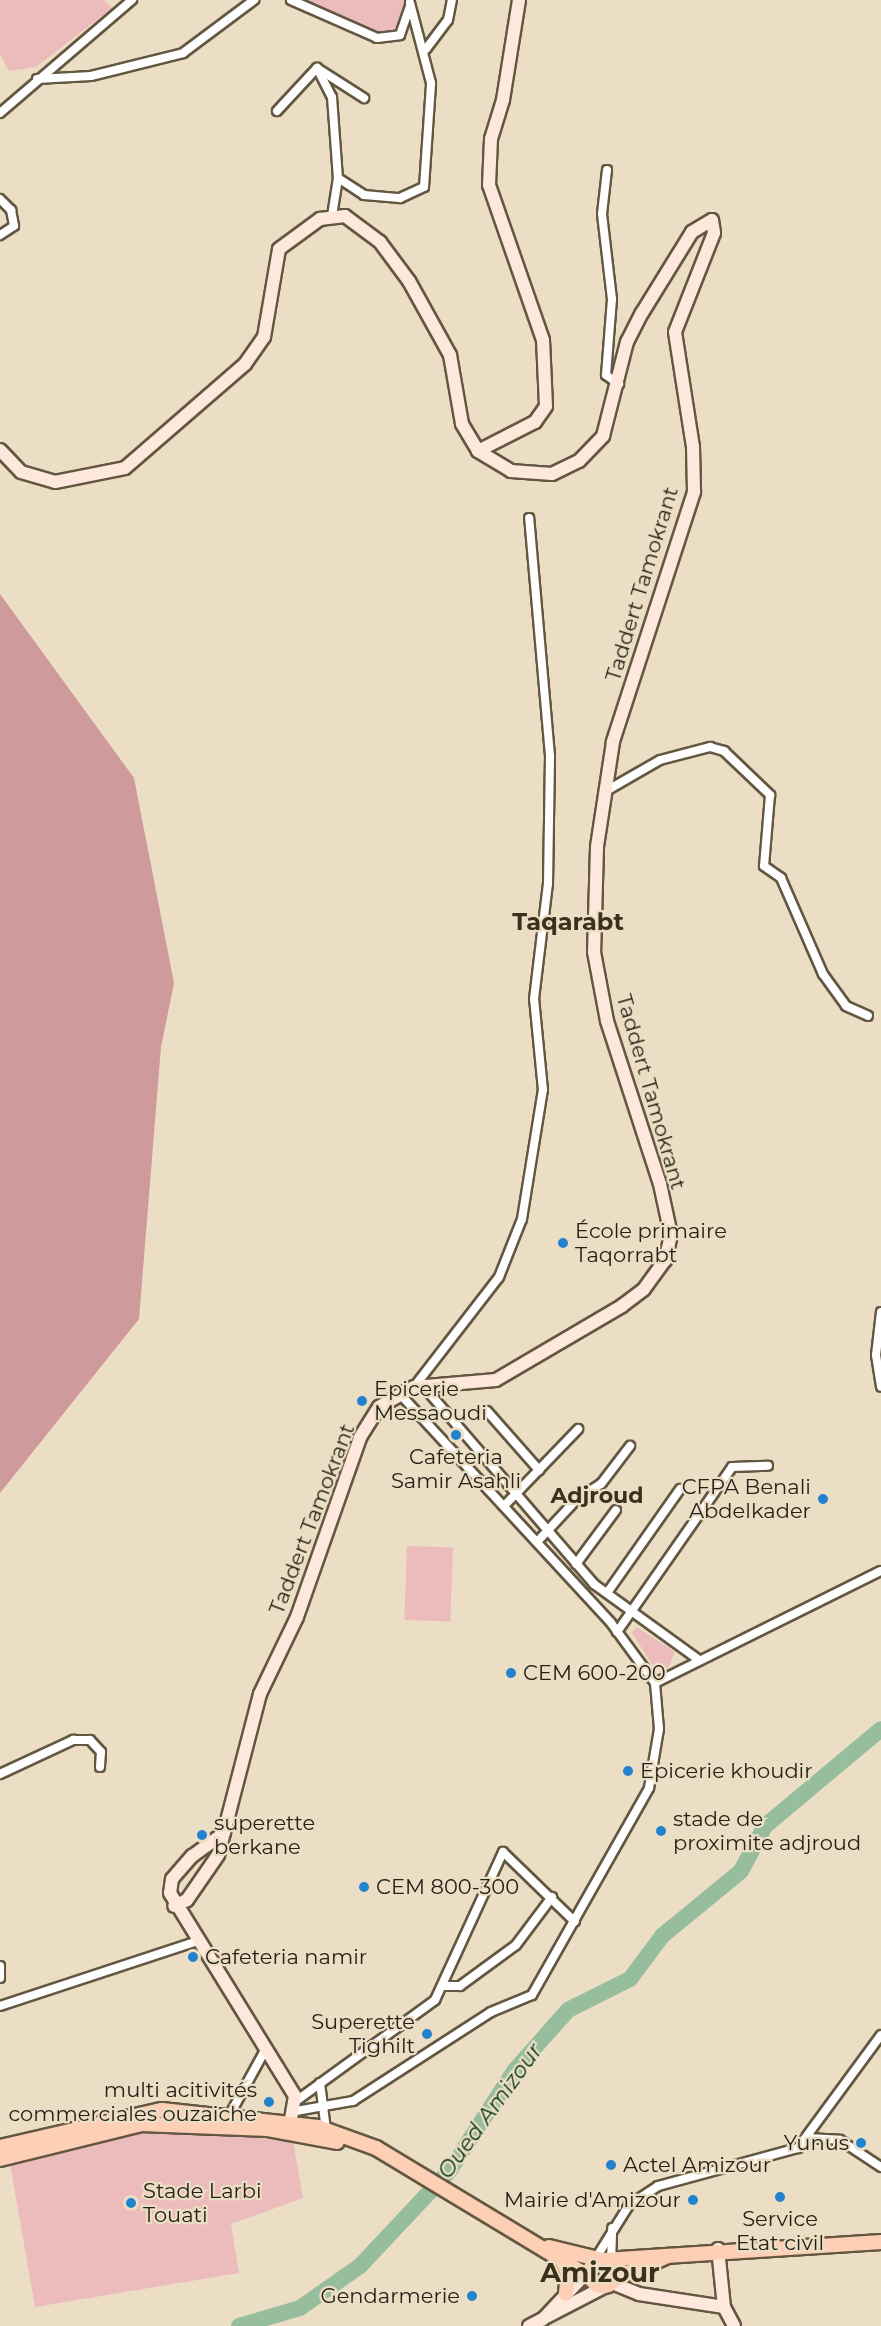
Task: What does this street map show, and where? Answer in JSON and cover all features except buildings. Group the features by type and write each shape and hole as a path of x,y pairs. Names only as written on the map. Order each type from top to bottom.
{"main road":[{"path":"478,451 535,422 546,406 543,340 489,185 491,139 506,89 519,0"},
{"path":"0,450 21,472 55,482 125,468 244,364 264,337 279,249 294,235 332,216"},
{"name":"Taddert Tamokrant","path":"174,1906 207,1874 224,1833 260,1694 297,1617 360,1438 379,1407 399,1393 419,1387 496,1380 622,1306 643,1290 665,1260 671,1235 660,1184 607,1021 594,952 597,847 613,742 694,492 693,447 675,332 714,233 712,220 693,232 642,313 627,342 619,384 603,436 579,461 552,474 512,471 478,451 462,424 450,355 409,281 380,242 345,216 332,216"},
{"path":"224,1833 172,1879 174,1906 198,1941 264,2052 293,2116"},
{"path":"0,2159 8,2148 144,2111 229,2116 293,2116 376,2148 456,2200 560,2256 598,2265 685,2251 881,2242"},
{"path":"8,2148 141,2124 293,2116 399,2165"},
{"path":"541,2246 598,2265 611,2282 639,2294 724,2307"},
{"path":"718,2249 724,2307 734,2326"},
{"path":"529,2326 611,2282 685,2251"},
{"path":"560,2256 568,2274 566,2294"},
{"path":"598,2265 611,2282"},
{"path":"542,2320 598,2265"}],"street":[{"path":"0,113 132,0"},
{"path":"37,79 91,76 183,53 254,0"},
{"path":"291,0 377,38 400,35 410,2"},
{"path":"426,49 448,20 452,0"},
{"path":"338,178 364,195 400,198 424,187 432,83 426,49 410,2"},
{"path":"317,68 332,97 338,178 332,216"},
{"path":"317,68 364,98"},
{"path":"277,111 317,68"},
{"path":"607,170 602,214 612,299 606,375 619,384"},
{"path":"0,199 11,210 14,226 0,235"},
{"path":"529,518 551,777 548,884 534,999 543,1090 522,1219 498,1277 419,1387 576,1564 607,1593 699,1660"},
{"path":"606,791 660,760 710,747 724,751 770,795 764,866 781,878 824,974 846,1006 868,1016"},
{"path":"881,1312 876,1355 881,1386"},
{"path":"293,2116 353,2101 491,2012 532,1995 575,1923 649,1788 659,1729 655,1683 618,1632 399,1393"},
{"path":"487,1411 539,1470"},
{"path":"504,1506 578,1429"},
{"path":"537,1542 576,1500 601,1484 630,1446"},
{"path":"618,1632 732,1467 768,1466"},
{"path":"607,1593 680,1489"},
{"path":"576,1564 616,1510"},
{"path":"655,1683 881,1571"},
{"path":"0,1774 73,1740 90,1740 101,1752 100,1767"},
{"path":"293,2116 320,2083 435,2000 444,1986 503,1852 552,1896 575,1923"},
{"path":"444,1986 460,1986 516,1945 552,1896"},
{"path":"0,2006 198,1941"},
{"path":"0,1966 0,1978"},
{"path":"598,2265 612,2228 635,2200 658,2186 782,2155 807,2138 881,2035"},
{"path":"229,2116 264,2052"},
{"path":"320,2083 326,2108 326,2130"},
{"path":"807,2138 840,2140 881,2167"},
{"path":"598,2265 612,2228"}],"shaded area":[{"path":"0,0 104,0 112,8 36,67 9,71 0,54"},
{"path":"307,0 404,0 405,3 397,30 378,33"},
{"path":"0,594 134,778 174,983 161,1047 139,1319 0,1493"},
{"path":"407,1546 453,1548 450,1622 404,1620"},
{"path":"637,1627 675,1652 668,1668 655,1669 632,1633"},
{"path":"158,2129 293,2141 303,2198 231,2224 239,2273 35,2307 10,2164 117,2132"}],"waterway":[{"name":"Oued Amizour","path":"239,2326 300,2308 360,2266 450,2170 515,2070 568,2010 630,1979 662,1936 741,1871 765,1826 881,1729"}],"place":[{"name":"École primaire Taqorrabt","path":"563,1243"},
{"name":"Epicerie Messaoudi","path":"362,1401"},
{"name":"Cafeteria Samir Asahli","path":"456,1435"},
{"name":"CFPA Benali Abdelkader","path":"823,1499"},
{"name":"CEM 600-200","path":"511,1673"},
{"name":"Epicerie khoudir","path":"628,1771"},
{"name":"stade de proximite adjroud","path":"661,1831"},
{"name":"superette berkane","path":"202,1835"},
{"name":"CEM 800-300","path":"364,1887"},
{"name":"Cafeteria namir","path":"193,1957"},
{"name":"Superette Tighilt","path":"427,2034"},
{"name":"multi acitivités commerciales ouzaiche","path":"269,2102"},
{"name":"Yunus","path":"861,2143"},
{"name":"Actel Amizour","path":"611,2165"},
{"name":"Service Etat civil","path":"780,2197"},
{"name":"Mairie d'Amizour","path":"693,2200"},
{"name":"Stade Larbi Touati","path":"131,2203"},
{"name":"Gendarmerie","path":"472,2296"}],"district":[{"name":"Taqarabt","path":"568,922"},
{"name":"Adjroud","path":"597,1496"},
{"name":"Amizour","path":"600,2273"}]}
